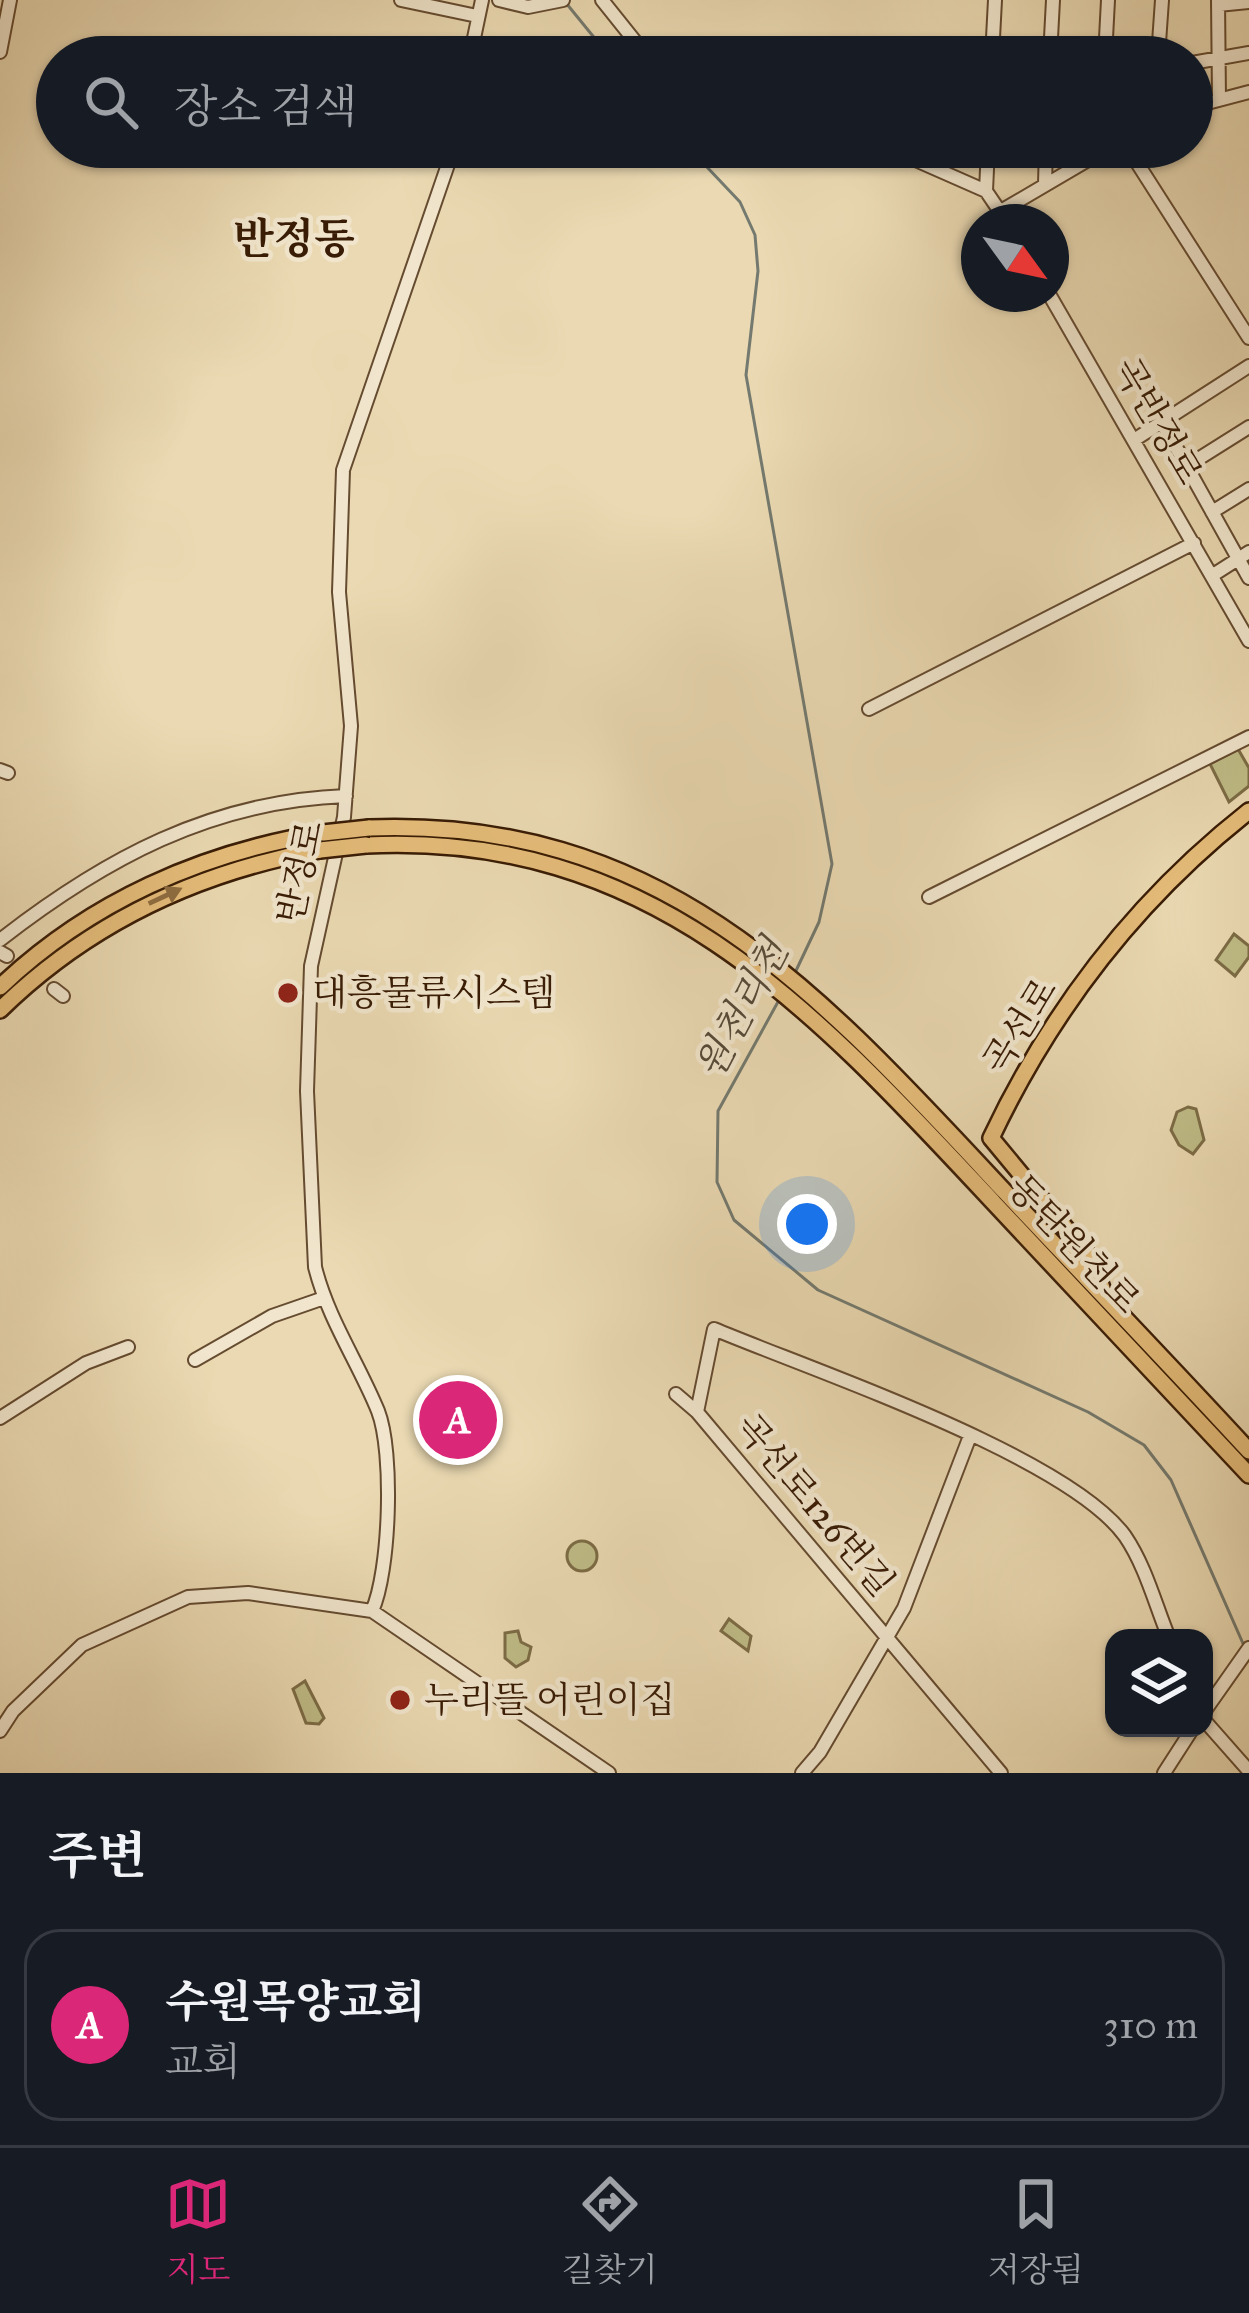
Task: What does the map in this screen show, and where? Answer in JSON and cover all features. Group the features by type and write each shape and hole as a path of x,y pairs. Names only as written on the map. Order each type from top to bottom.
{"main road":[{"name":"곡선로","path":"1106,1298 1092,1260 991,1138 1025,1068 1112,943 1197,852 1249,811"},
{"path":"0,987 63,936 151,884 208,859 323,832 368,836"},
{"path":"0,1010 74,947 152,902 241,867 368,836"},
{"name":"동탄원천로","path":"368,836 566,867 723,934 859,1048 1249,1475"},
{"name":"동탄원천로","path":"1000,1198 1106,1298 1249,1451"}],"street":[{"path":"0,52 10,0"},
{"path":"401,0 477,16"},
{"path":"474,36 482,0"},
{"path":"499,0 538,7 562,0"},
{"path":"602,0 631,36"},
{"path":"993,36 994,0"},
{"path":"1051,36 1053,0"},
{"path":"1106,36 1108,0"},
{"path":"1159,36 1162,0"},
{"path":"1219,98 1218,3 1249,2"},
{"path":"1215,56 1249,53"},
{"path":"1213,100 1249,92"},
{"name":"반정로","path":"372,1611 382,1589 383,1434 380,1414 324,1298 314,1247 308,1016 311,967 346,796 351,726 339,592 344,470 447,168"},
{"path":"934,168 986,191 995,204"},
{"path":"986,191 987,168"},
{"path":"1045,168 1045,184"},
{"path":"1019,204 1073,168"},
{"path":"1140,168 1249,338"},
{"name":"곡반정로","path":"1059,312 1249,641"},
{"path":"1134,440 1249,366"},
{"path":"1162,422 1212,512 1244,556 1249,578"},
{"path":"1187,466 1249,427"},
{"path":"1212,512 1249,489"},
{"path":"869,709 1194,543"},
{"path":"1213,574 1244,556"},
{"path":"929,897 1249,737"},
{"path":"0,940 63,889 176,832 244,810 346,796"},
{"path":"195,1360 272,1316 324,1298"},
{"name":"곡선로126번길","path":"970,1436 714,1329 697,1412 1001,1773"},
{"path":"0,1418 86,1363 128,1347"},
{"path":"676,1394 697,1412"},
{"path":"802,1773 887,1639 970,1436 1092,1501 1124,1536 1145,1574 1166,1629"},
{"path":"0,1731 6,1708 82,1645 188,1597 248,1593 372,1611 609,1773"},
{"path":"1213,1702 1249,1648"},
{"path":"1213,1727 1249,1771"},
{"path":"1164,1773 1187,1737"}],"shaded area":[{"path":"1238,749 1249,768 1249,786 1229,802 1210,764"},
{"path":"1234,934 1249,946 1249,957 1235,976 1216,960"},
{"path":"1196,1109 1204,1140 1193,1154 1179,1145 1171,1130 1177,1112"},
{"path":"582,1541 597,1556 582,1571 567,1556"},
{"path":"729,1619 751,1636 748,1651 721,1631"},
{"path":"518,1631 521,1642 531,1647 528,1660 516,1667 505,1658 505,1633"},
{"path":"305,1681 324,1718 319,1724 306,1723 293,1689"}],"waterway":[{"name":"원천리천","path":"566,3 593,36"},
{"name":"원천리천","path":"708,168 740,202 755,235 758,271 746,375 832,864 819,922 793,977"},
{"name":"원천리천","path":"779,1000 718,1111 717,1182 734,1220 818,1290 1088,1412 1144,1445 1171,1480 1245,1648"}],"place":[{"name":"대흥물류시스템","path":"288,993"},
{"name":"수원목양교회","path":"458,1420"},
{"name":"누리뜰 어린이집","path":"400,1700"}],"district":[{"name":"반정동","path":"294,239"}]}
